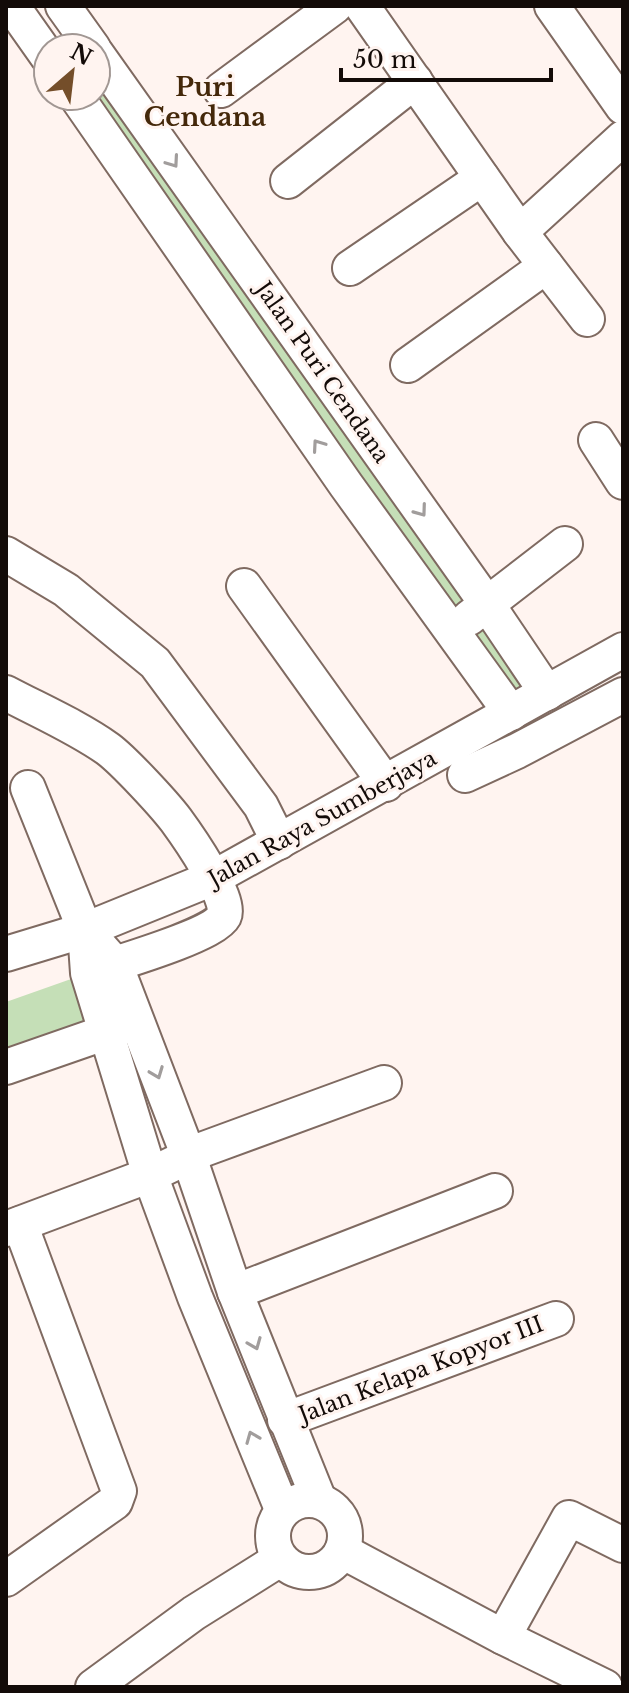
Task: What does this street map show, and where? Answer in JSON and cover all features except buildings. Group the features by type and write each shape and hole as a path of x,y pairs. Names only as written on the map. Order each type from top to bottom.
{"street":[{"path":"12,6 32,34"},
{"name":"Jalan Puri Cendana","path":"63,6 81,32"},
{"path":"221,90 335,6"},
{"path":"362,6 520,232 587,319"},
{"path":"552,6 623,107"},
{"name":"Jalan Puri Cendana","path":"112,76 547,693"},
{"path":"288,181 415,81"},
{"name":"Jalan Puri Cendana","path":"87,112 346,485 511,713"},
{"path":"520,232 623,138"},
{"path":"350,268 482,178"},
{"path":"167,225 201,202"},
{"path":"408,365 546,266"},
{"path":"596,440 623,482"},
{"path":"346,485 384,459"},
{"path":"453,631 565,544"},
{"path":"6,554 66,590 155,663 261,806 279,842"},
{"path":"244,586 386,784"},
{"name":"Jalan Raya Sumberjaya","path":"6,954 85,930 213,878 623,650"},
{"path":"6,693 110,750 174,818 225,902 223,918 215,926 158,950 102,968"},
{"path":"465,775 623,695"},
{"path":"28,788 102,968 122,1026 150,1175 195,1297 282,1509"},
{"path":"6,1067 122,1026"},
{"path":"122,1026 197,1153 235,1292 319,1500"},
{"path":"7,1575 115,1502 119,1491 13,1227 150,1175 197,1153 384,1083"},
{"path":"235,1292 495,1191"},
{"name":"Jalan Kelapa Kopyor III","path":"285,1420 556,1319"},
{"path":"299,1499 319,1500 336,1511 345,1529 342,1551 336,1561 314,1572 301,1572 280,1559 271,1533 282,1509 299,1499"},
{"path":"503,1637 569,1518 623,1545"},
{"path":"342,1551 503,1637 605,1687"},
{"path":"93,1687 194,1613 280,1559"}],"green space":[{"path":"112,76 547,693 511,713 107,112 112,112"},
{"path":"88,973 106,1031 6,1067 6,1002"}],"district":[{"name":"Puri Cendana","path":"205,102"}]}
